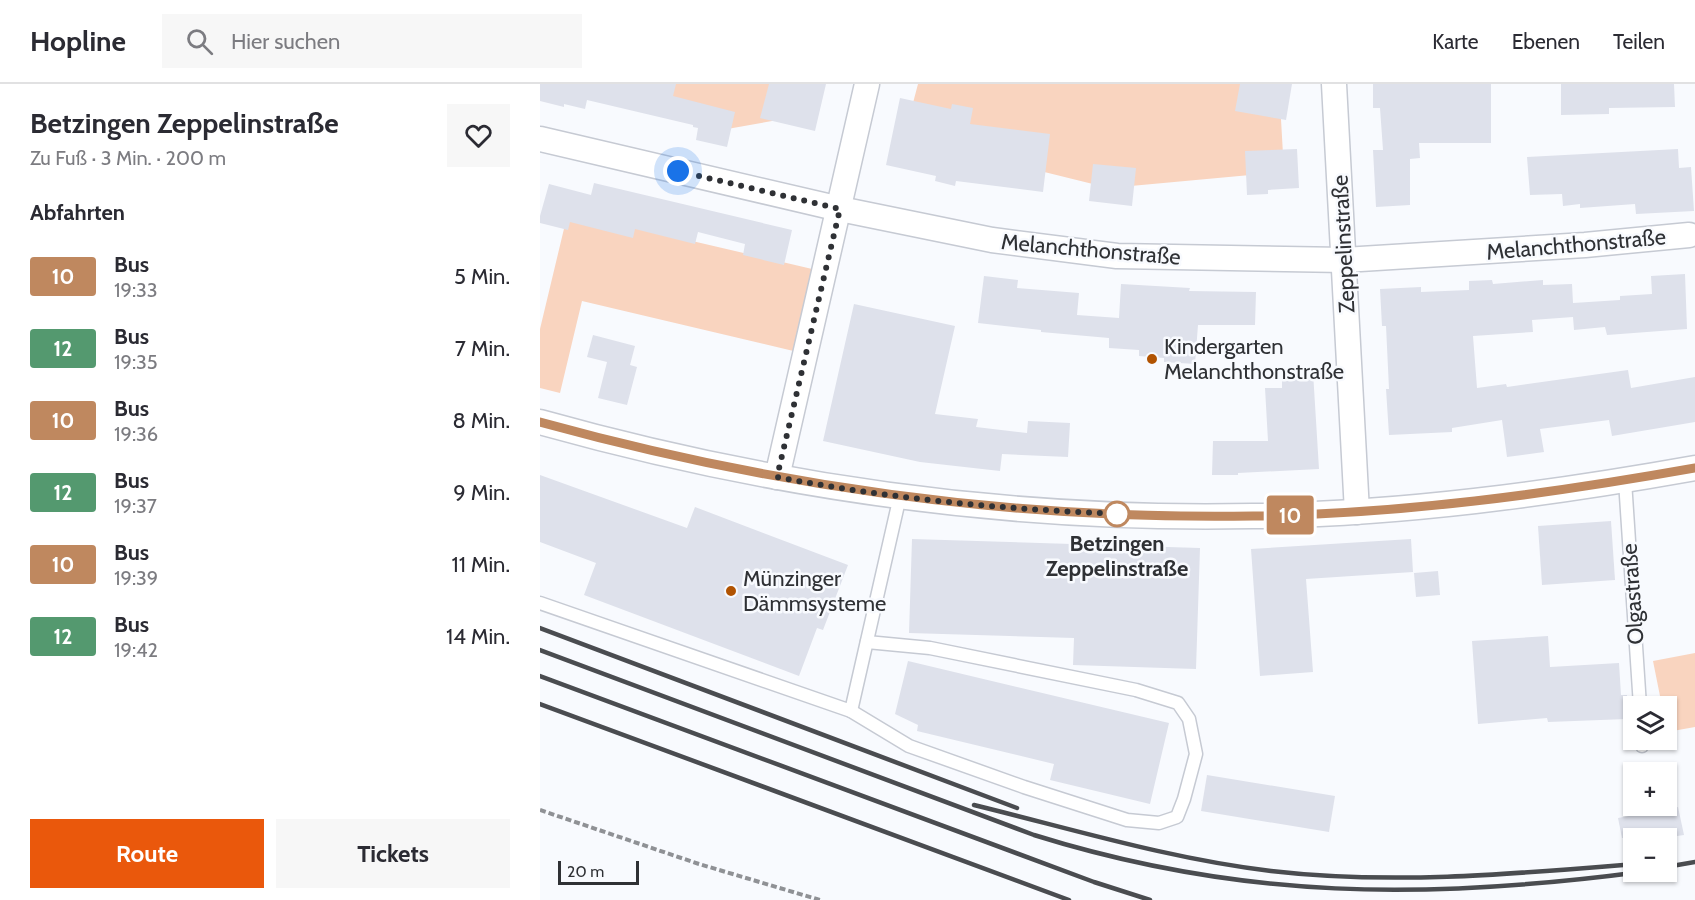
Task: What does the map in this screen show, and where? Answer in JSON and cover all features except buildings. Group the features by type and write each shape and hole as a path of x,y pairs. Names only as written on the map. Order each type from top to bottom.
{"street":[{"path":"777,477 867,84"},
{"name":"Zeppelinstraße","path":"1334,84 1357,512"},
{"name":"Melanchthonstraße","path":"540,138 840,209 992,240 1117,256 1344,260 1585,245 1689,235"},
{"path":"540,422 651,451 777,477 900,496 1037,511 1174,516 1357,512 1490,499 1625,481 1695,468"}],"lane":[{"name":"Olgastraße","path":"1625,481 1639,696"},
{"path":"851,711 900,496"},
{"path":"540,603 851,711 909,746 1024,787 1127,820 1159,823 1177,817 1196,754 1189,719 1178,703 1136,690 930,648 867,642"}],"path":[{"path":"540,810 720,870 820,900"}],"shaded area":[{"path":"554,84 813,84 806,115 716,131"},
{"path":"918,84 1279,84 1284,172 1109,188 1016,165 900,152"},
{"path":"568,212 825,272 806,354 582,301 560,393 540,388 540,329"},
{"path":"1695,653 1695,727 1677,730 1677,696 1660,696 1653,661"}],"railway":[{"path":"540,628 1017,808"},
{"path":"540,650 1034,835 1111,856 1186,872 1261,883 1410,890 1485,887 1623,874"},
{"path":"540,676 1094,882 1150,900"},
{"path":"540,704 1069,900"},
{"path":"974,805 1196,859 1271,871 1407,878 1623,865"},
{"path":"1677,865 1695,862"}],"bus line":[{"name":"10","path":"540,422 654,452 821,485 1037,511 1174,516 1252,516 1388,510 1574,489 1695,468"}],"place":[{"name":"Kindergarten Melanchthonstraße","path":"1152,359"},
{"name":"Betzingen Zeppelinstraße","path":"1117,514"},
{"name":"Münzinger Dämmsysteme","path":"731,591"}],"route":[{"path":"678,171 840,209 777,477 852,490 960,503 1037,511 1126,514 1117,514"}]}
